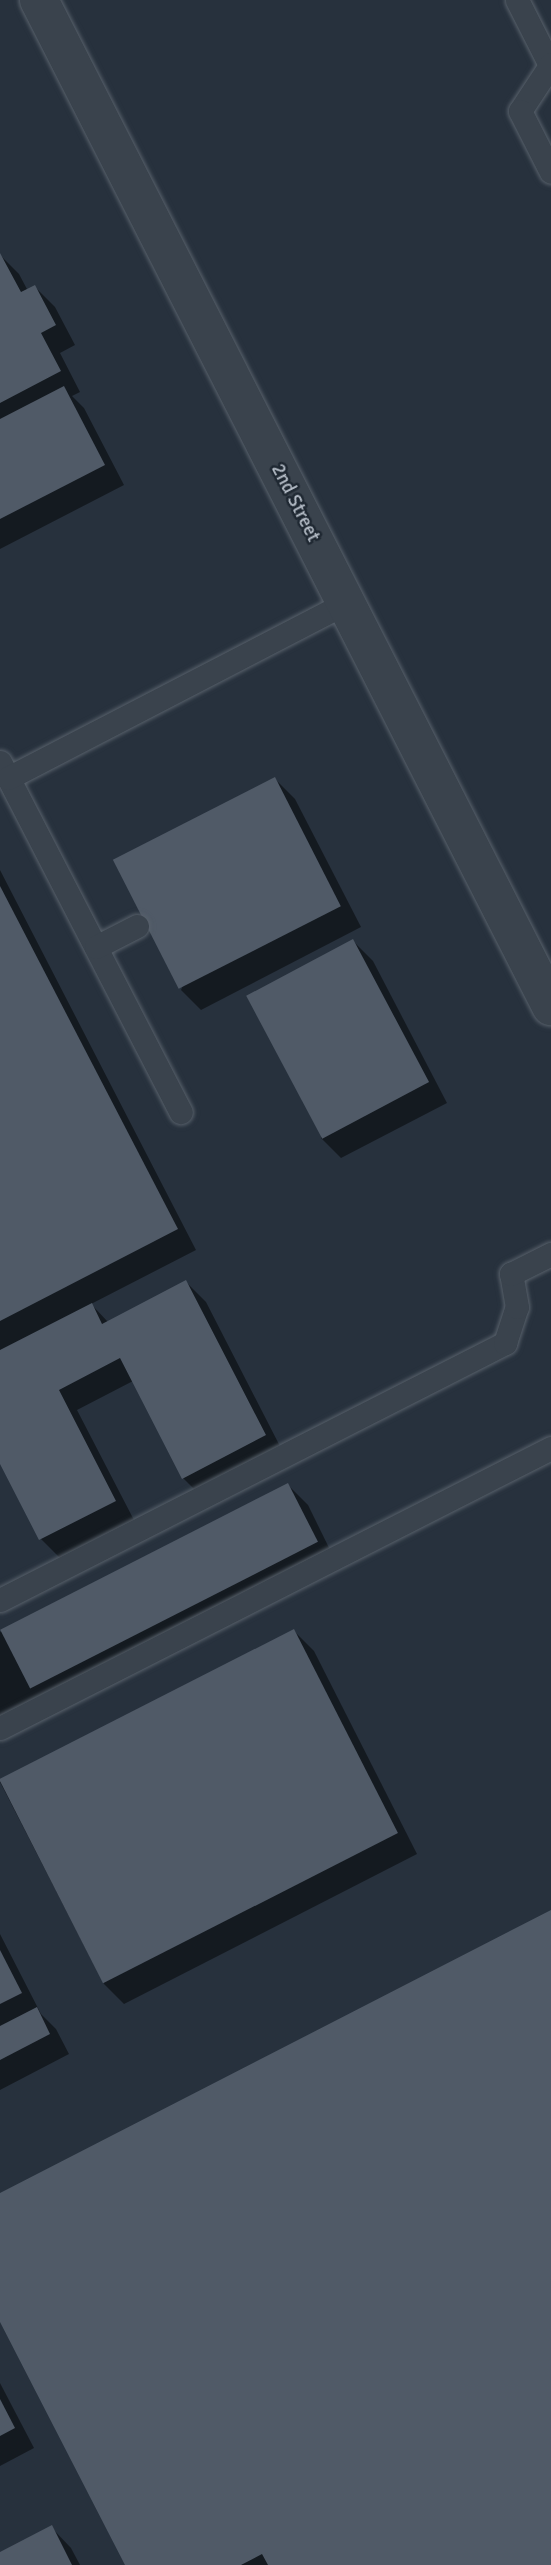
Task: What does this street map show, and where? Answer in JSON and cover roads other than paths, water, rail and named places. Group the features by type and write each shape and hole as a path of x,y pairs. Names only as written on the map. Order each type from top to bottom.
{"street":[{"name":"2nd Street","path":"39,0 551,1006"}],"lane":[{"path":"517,0 550,65 520,111 551,172"},
{"path":"181,1112 4,770 346,603"},
{"path":"96,947 137,926"},
{"path":"0,1600 505,1343 517,1307 512,1274 551,1254"},
{"path":"0,1728 548,1457"}]}
